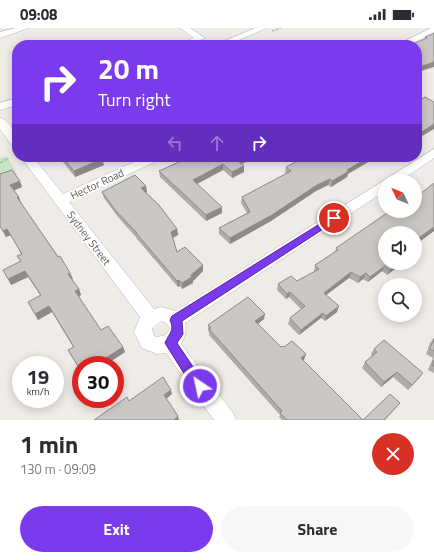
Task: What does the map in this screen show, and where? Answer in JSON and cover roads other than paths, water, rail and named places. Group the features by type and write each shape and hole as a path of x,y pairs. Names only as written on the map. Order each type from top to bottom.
{"street":[{"path":"0,35 26,28"},
{"path":"184,28 201,38 195,40"},
{"path":"232,40 263,28"},
{"path":"412,40 434,30"},
{"path":"0,107 12,103"},
{"path":"0,121 12,137"},
{"path":"422,161 434,153"},
{"name":"Sydney Street","path":"31,162 151,318"},
{"name":"Hector Road","path":"60,200 144,162"},
{"path":"402,174 420,162"},
{"path":"176,320 378,190"},
{"path":"161,314 172,316 176,320 178,324 178,334 170,343 158,346 148,342 144,337 144,327 151,318 161,314"},
{"path":"170,343 226,420"}]}
